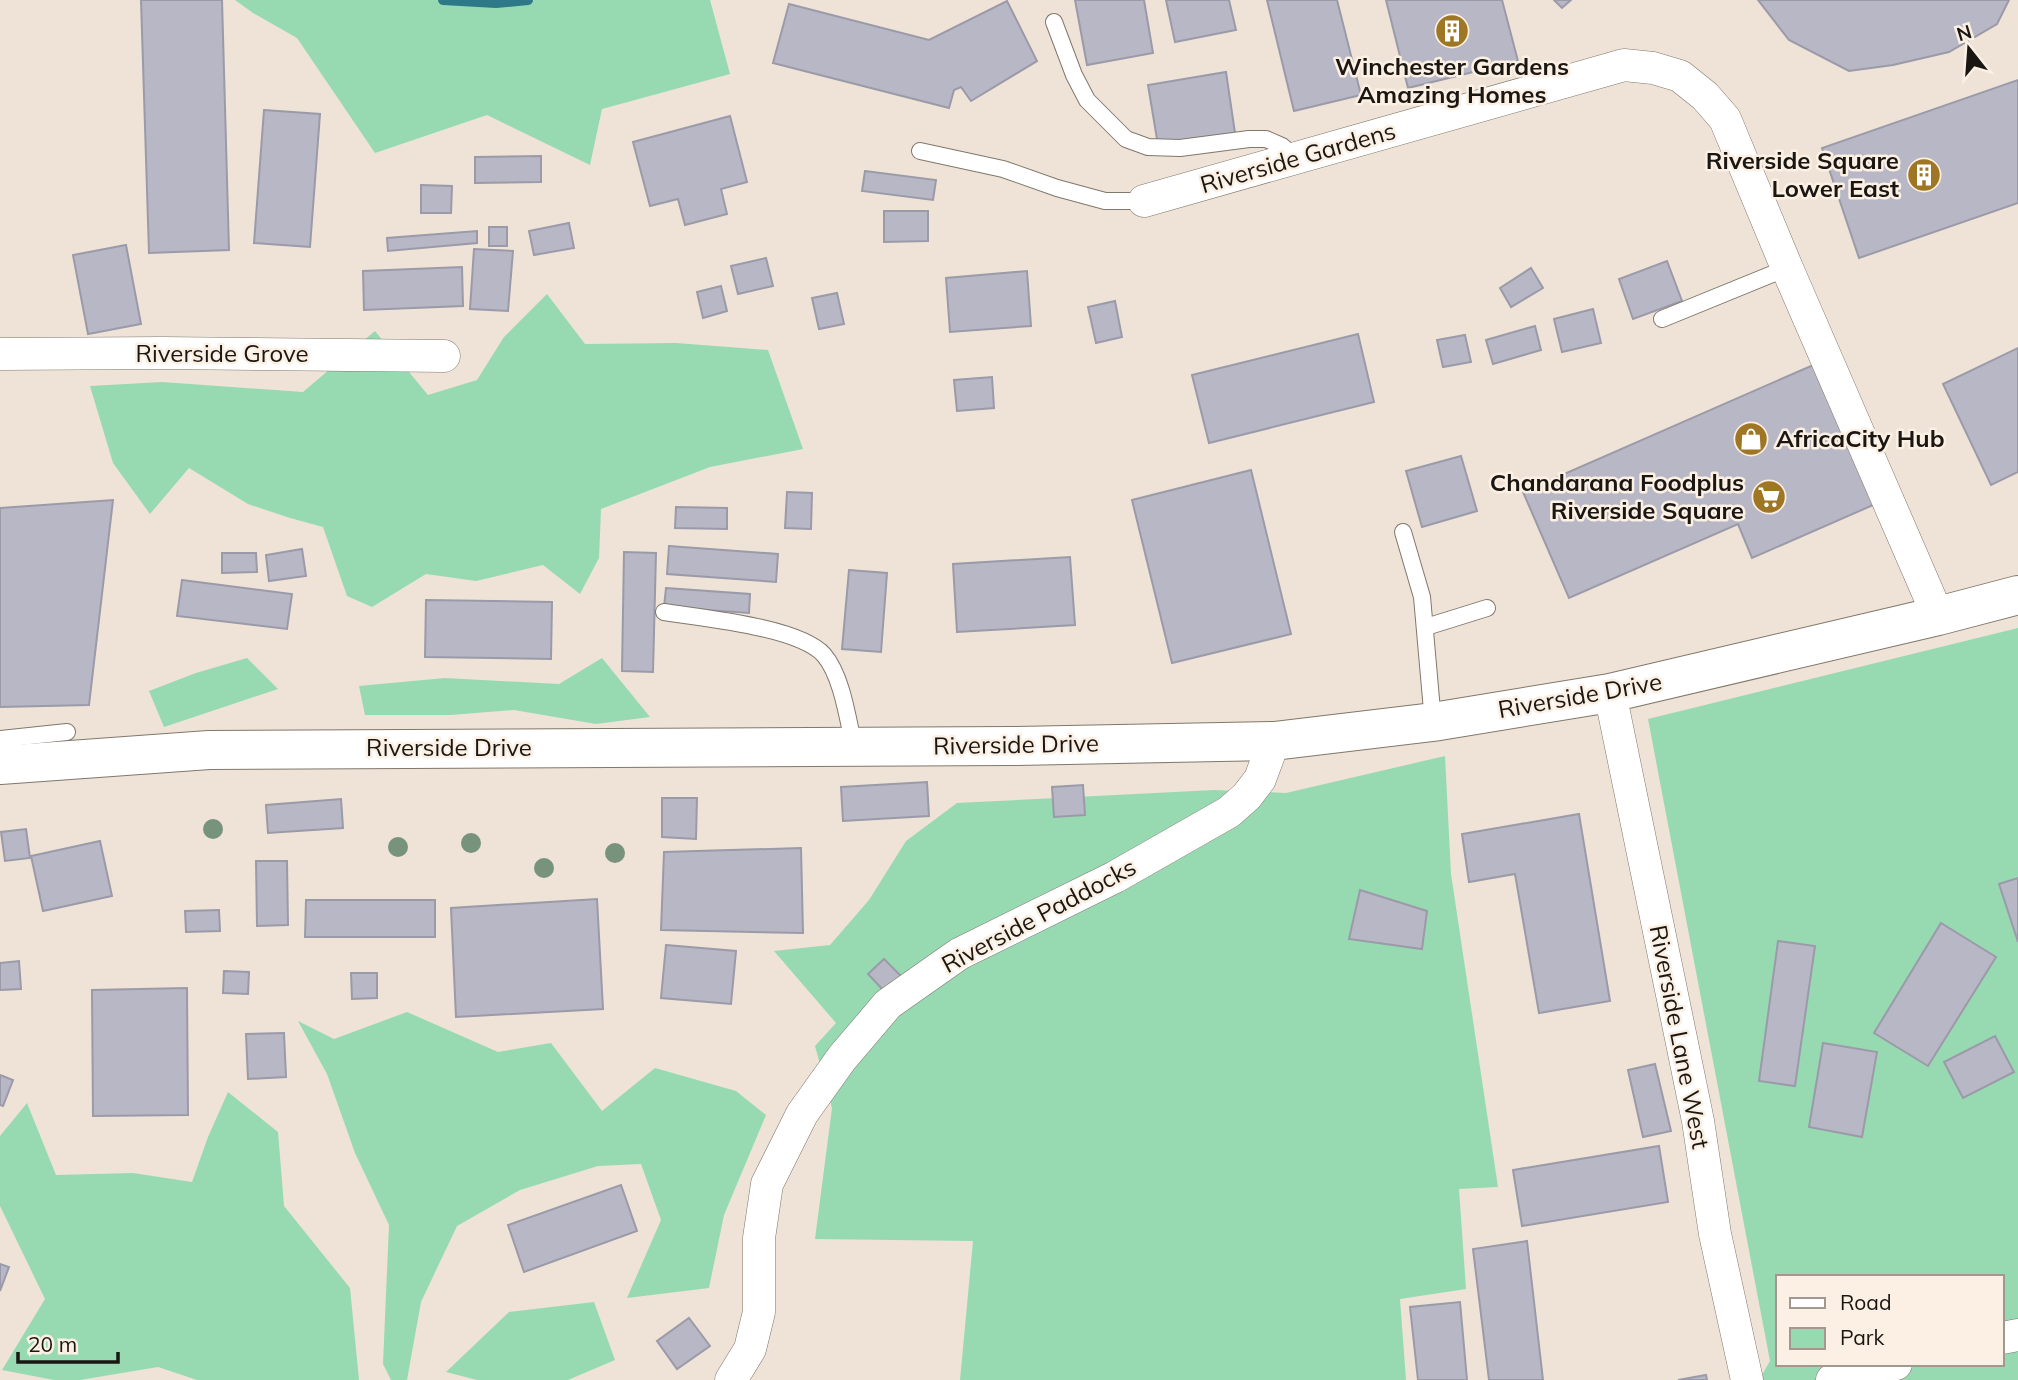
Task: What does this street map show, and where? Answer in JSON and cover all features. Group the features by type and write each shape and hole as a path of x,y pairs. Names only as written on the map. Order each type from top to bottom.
{"street":[{"name":"Riverside Gardens","path":"1144,201 1625,65 1653,68 1680,76 1705,96 1725,119 1938,616"},
{"name":"Riverside Grove","path":"0,354 444,356"},
{"name":"Riverside Drive","path":"0,765 209,750 1012,746 1274,741 1433,722 1610,694 2018,595"},
{"name":"Riverside Lane West","path":"1610,694 1698,1121 1715,1234 1747,1380"},
{"name":"Riverside Paddocks","path":"731,1380 750,1349 759,1312 759,1238 767,1184 802,1114 842,1058 888,1004 958,954 1115,877 1229,812 1247,796 1260,779 1274,741"},
{"path":"1832,1380 1888,1366"}],"lane":[{"path":"1054,22 1074,75 1087,100 1126,139 1148,147 1180,148 1266,139 1282,146 1296,158"},
{"path":"920,151 1003,169 1105,201 1144,201"},
{"path":"1661,319 1787,268"},
{"path":"1403,532 1422,597 1433,722"},
{"path":"1426,627 1487,608"},
{"path":"664,612 754,627 805,641 824,655 837,678 854,747"},
{"path":"0,739 67,732"}],"green space":[{"path":"235,0 710,0 730,74 602,109 590,165 487,115 375,153 297,38"},
{"path":"547,294 585,344 676,343 768,350 803,449 710,467 601,509 599,558 580,594 543,565 476,581 426,574 372,607 347,596 323,527 248,504 189,468 150,514 113,463 90,386 162,382 303,392 375,331 428,395 477,380 504,337"},
{"path":"2018,628 2018,1380 1759,1380 1770,1361 1648,719"},
{"path":"247,658 278,689 164,727 149,691"},
{"path":"602,658 650,717 596,724 514,710 451,715 365,715 359,686 445,678 559,684"},
{"path":"1445,756 1451,874 1498,1187 1459,1189 1466,1289 1400,1299 1406,1380 960,1380 973,1241 815,1239 832,1108 815,1046 836,1023 774,951 830,945 869,900 906,841 957,803 1214,790 1286,793"},
{"path":"407,1012 498,1052 551,1043 602,1111 655,1068 736,1091 766,1115 724,1215 709,1288 627,1298 661,1220 641,1164 598,1166 520,1190 457,1226 421,1302 407,1380 391,1380 383,1364 389,1225 355,1153 327,1074 298,1021 334,1039"},
{"path":"228,1092 278,1132 284,1206 350,1288 359,1380 197,1380 158,1367 80,1380 54,1380 2,1370 45,1299 0,1206 0,1136 27,1103 56,1175 133,1173 192,1182"},
{"path":"594,1302 615,1360 568,1380 477,1380 446,1372 509,1312"}],"building":[{"path":"141,0 222,0 229,250 149,253"},
{"path":"1075,0 1144,0 1153,53 1087,65"},
{"path":"1166,0 1229,0 1236,30 1175,42"},
{"name":"Winchester Gardens Amazing Homes","path":"1267,0 1337,0 1361,95 1294,111"},
{"name":"Winchester Gardens Amazing Homes","path":"1386,0 1502,0 1518,61 1408,88"},
{"path":"1554,0 1571,0 1562,8"},
{"path":"1758,0 2009,0 1997,24 1949,52 1893,65 1849,71 1789,40"},
{"path":"1007,1 1037,61 971,101 961,87 954,90 949,108 773,63 789,4 929,40"},
{"path":"1226,72 1235,133 1158,145 1148,85"},
{"name":"Riverside Square Lower East","path":"2018,80 2018,203 1859,258 1822,148"},
{"path":"264,110 320,114 310,247 254,243"},
{"path":"730,116 747,182 721,189 727,214 685,225 678,199 650,206 633,142"},
{"path":"541,156 541,182 475,183 475,157"},
{"path":"865,171 936,180 933,200 862,191"},
{"path":"421,185 452,186 451,213 421,213"},
{"path":"884,211 928,211 928,241 884,242"},
{"path":"569,223 574,248 534,255 529,231"},
{"path":"489,227 507,227 507,246 489,246"},
{"path":"477,231 477,243 388,251 387,238"},
{"path":"126,245 141,324 88,334 73,255"},
{"path":"474,249 513,251 508,311 470,309"},
{"path":"766,258 773,286 738,294 731,266"},
{"path":"1667,261 1682,301 1633,319 1619,279"},
{"path":"462,267 463,306 364,310 363,271"},
{"path":"1531,268 1543,288 1511,307 1500,288"},
{"path":"1027,271 1031,326 950,332 946,278"},
{"path":"721,286 727,311 703,318 697,292"},
{"path":"837,293 844,324 819,329 812,298"},
{"path":"1115,301 1122,337 1096,343 1088,307"},
{"path":"1593,309 1601,343 1562,352 1554,319"},
{"path":"1535,326 1541,350 1493,364 1486,340"},
{"path":"1358,334 1374,402 1209,443 1192,375"},
{"path":"1465,335 1471,362 1443,367 1437,340"},
{"path":"2018,348 2018,472 1991,485 1943,384"},
{"path":"1820,362 1880,502 1752,558 1738,524 1569,598 1523,492"},
{"path":"992,377 994,408 957,411 954,380"},
{"path":"1461,456 1477,511 1422,527 1406,471"},
{"path":"1251,470 1291,634 1172,663 1132,500"},
{"path":"787,492 812,493 811,529 785,528"},
{"path":"113,500 89,705 0,707 0,508"},
{"path":"676,507 727,508 727,529 675,528"},
{"path":"669,546 778,554 776,582 667,574"},
{"path":"302,549 306,576 269,581 266,555"},
{"path":"624,552 656,553 653,672 622,671"},
{"path":"222,553 256,553 257,572 222,573"},
{"path":"1070,557 1075,625 957,632 953,564"},
{"path":"849,570 887,573 881,652 842,649"},
{"path":"182,580 292,594 287,629 177,616"},
{"path":"666,588 750,594 749,613 664,607"},
{"path":"426,600 552,602 551,659 425,657"},
{"path":"927,782 929,816 843,821 841,787"},
{"path":"1083,785 1085,815 1054,817 1052,787"},
{"path":"662,798 697,798 696,839 662,837"},
{"path":"341,799 343,828 268,833 266,805"},
{"path":"1579,814 1610,1001 1539,1013 1515,874 1469,882 1462,834"},
{"path":"26,829 30,858 5,861 1,832"},
{"path":"100,841 112,896 43,911 31,856"},
{"path":"801,848 803,933 661,930 664,852"},
{"path":"256,861 287,861 288,925 257,926"},
{"path":"2018,878 2018,942 1999,884"},
{"path":"1360,890 1427,911 1422,949 1349,939"},
{"path":"597,899 603,1009 456,1017 451,908"},
{"path":"306,900 435,900 435,937 305,937"},
{"path":"219,910 220,931 186,932 185,911"},
{"path":"1941,923 1996,957 1928,1066 1874,1033"},
{"path":"1778,941 1815,946 1795,1086 1759,1081"},
{"path":"666,945 736,951 731,1004 661,998"},
{"path":"884,959 901,976 885,992 868,974"},
{"path":"19,961 21,989 0,990 0,963"},
{"path":"224,971 249,972 248,994 223,993"},
{"path":"351,973 377,973 377,998 352,999"},
{"path":"187,988 188,1115 93,1116 92,990"},
{"path":"284,1033 286,1077 248,1079 246,1034"},
{"path":"1995,1036 2014,1072 1963,1098 1944,1062"},
{"path":"1823,1043 1877,1052 1862,1137 1809,1127"},
{"path":"1655,1064 1671,1131 1643,1137 1628,1070"},
{"path":"0,1075 13,1080 3,1106 0,1105"},
{"path":"1659,1146 1668,1202 1522,1226 1513,1170"},
{"path":"621,1185 637,1231 524,1272 508,1225"},
{"path":"1527,1241 1543,1380 1489,1380 1473,1249"},
{"path":"0,1264 9,1267 0,1291"},
{"path":"1460,1302 1467,1380 1418,1380 1410,1307"},
{"path":"689,1318 710,1346 677,1369 657,1341"},
{"path":"1706,1375 1707,1380 1678,1380"}],"waterway":[{"path":"443,0 496,3 528,0"}],"place":[{"name":"Winchester Gardens Amazing Homes","path":"1452,31"},
{"name":"Riverside Square Lower East","path":"1924,175"},
{"name":"AfricaCity Hub","path":"1751,439"},
{"name":"Chandarana Foodplus Riverside Square","path":"1769,497"}]}
